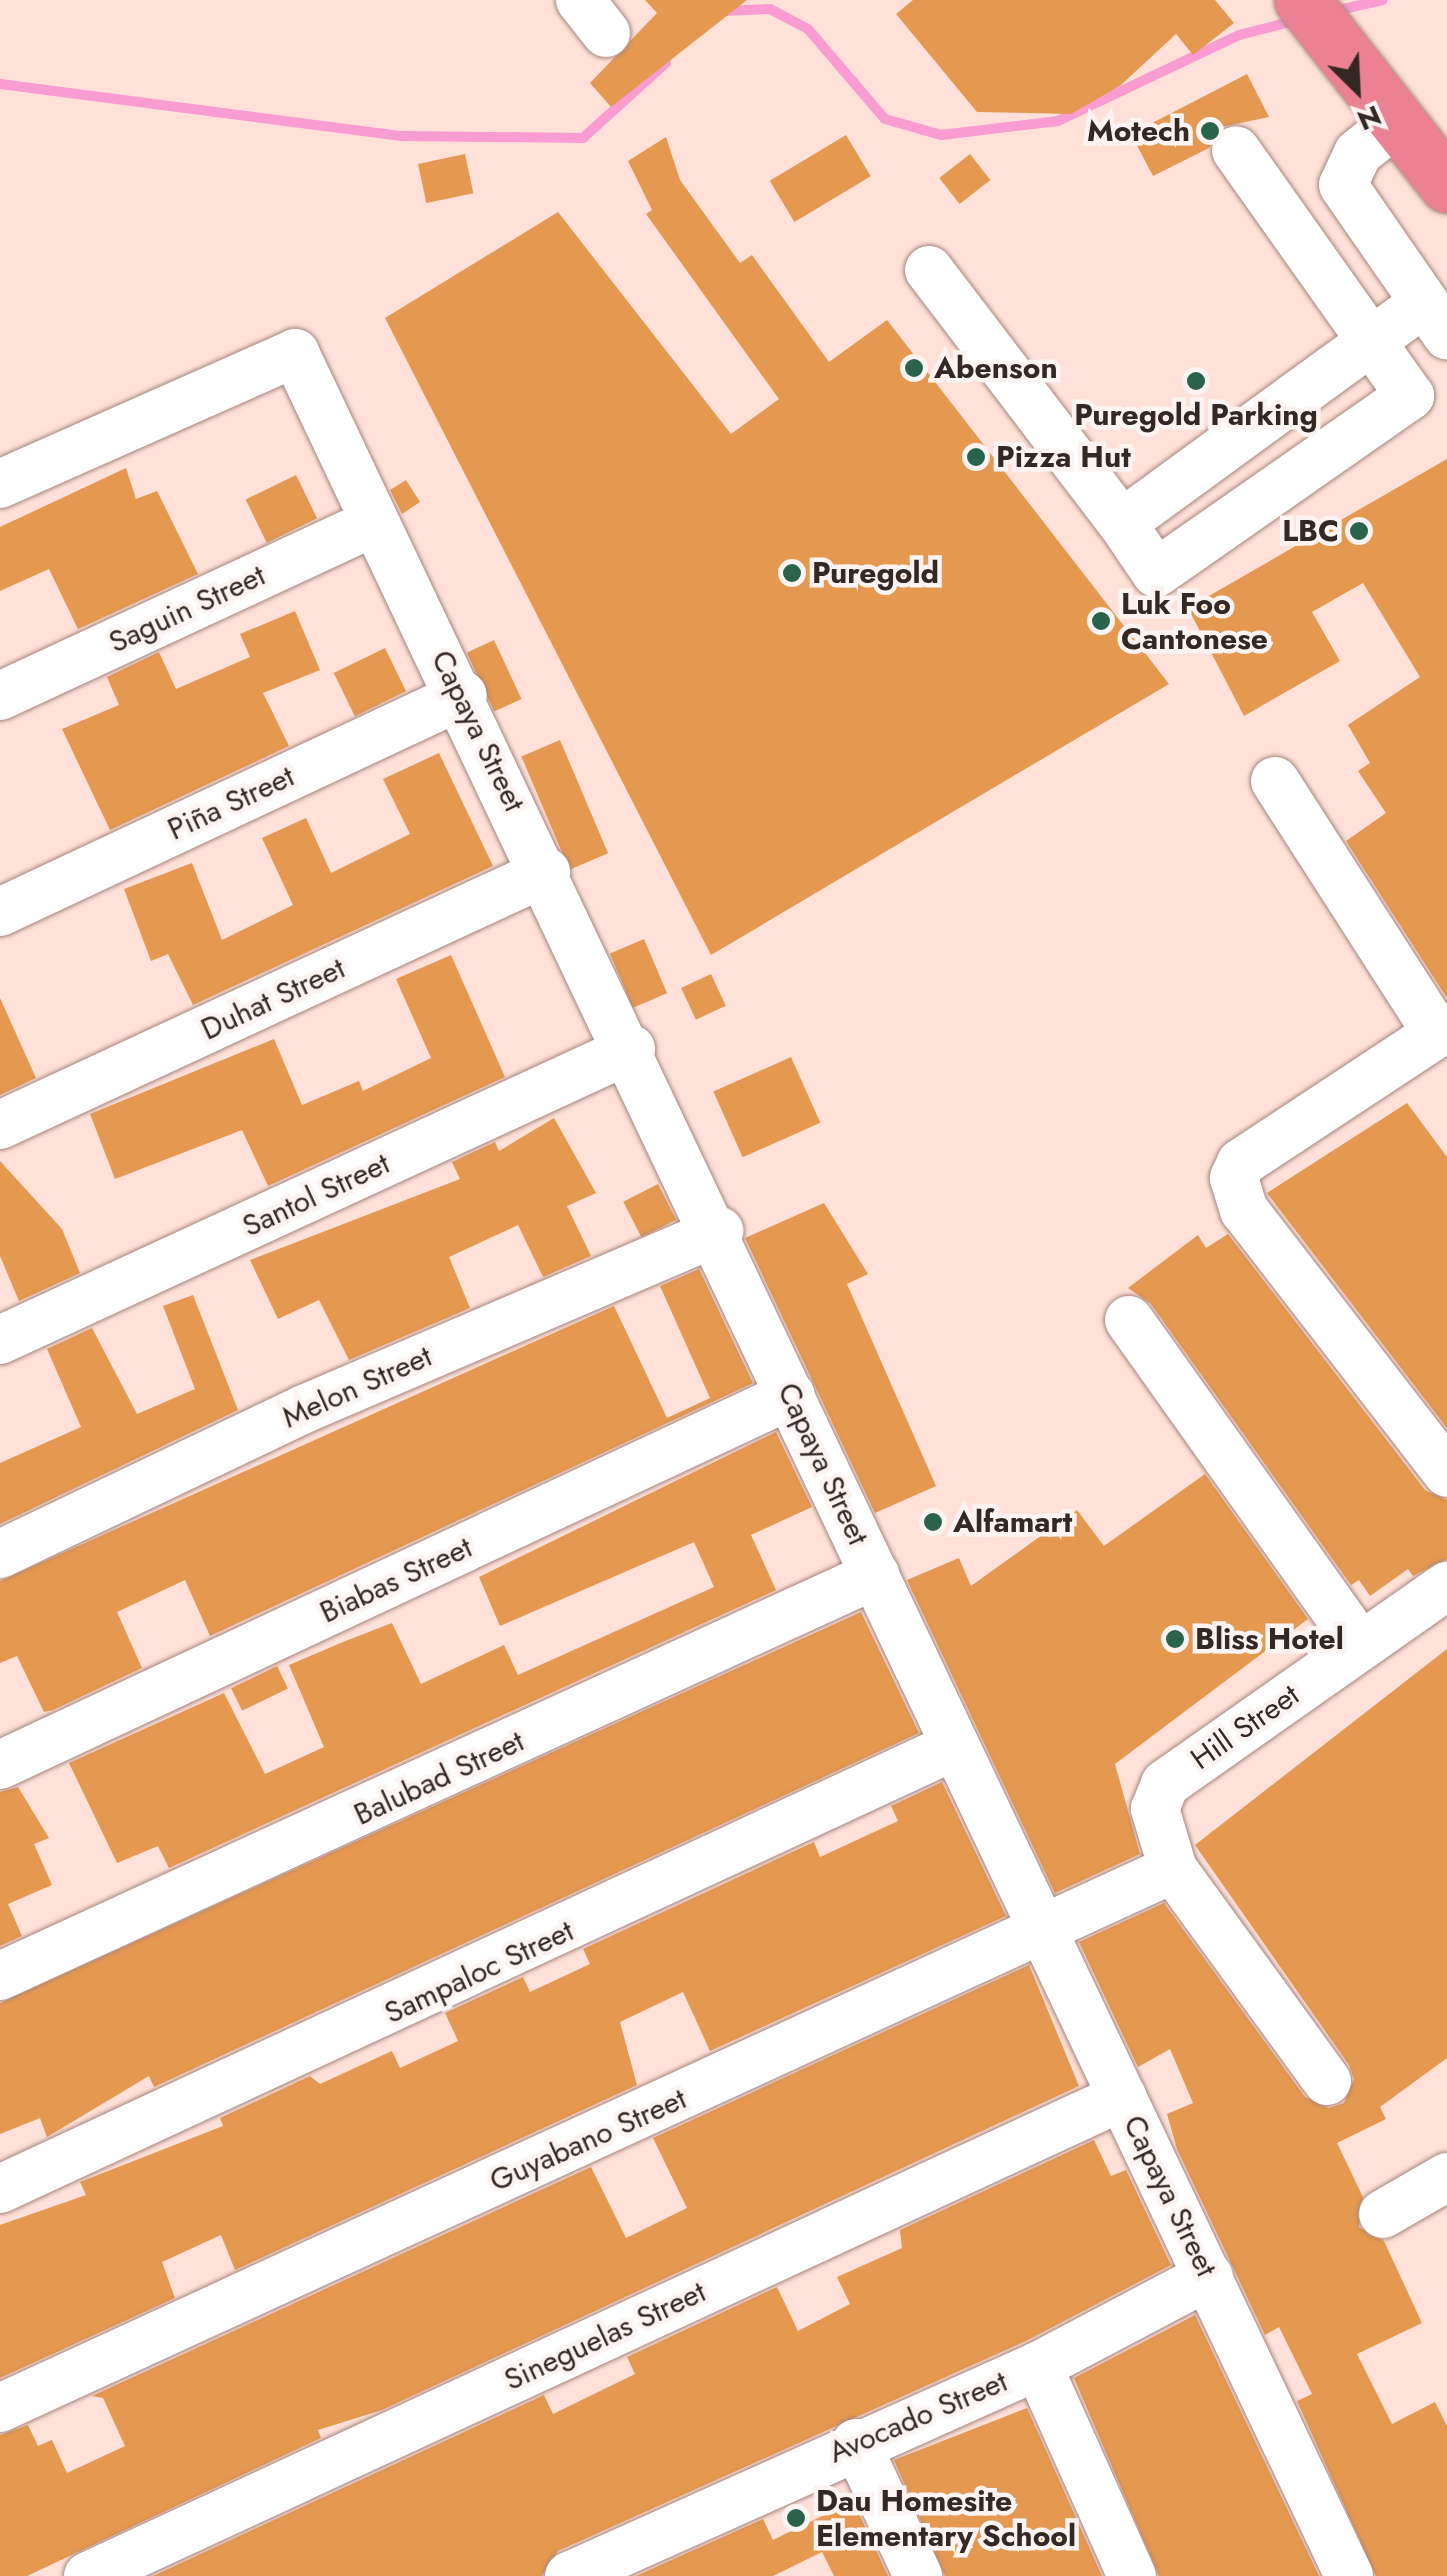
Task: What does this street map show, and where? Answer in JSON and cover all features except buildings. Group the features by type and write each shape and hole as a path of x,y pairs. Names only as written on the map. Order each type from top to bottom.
{"highway":[{"path":"1315,16 1447,185"}],"street":[{"path":"1122,523 1370,340 1434,320 1343,185 1358,153 1398,121"},
{"path":"929,270 1156,573 1410,396 1236,150"},
{"name":"Capaya Street","path":"0,484 295,352 718,1231 1040,1934 1210,2276 1349,2576"},
{"name":"Saguin Street","path":"0,696 374,522"},
{"name":"Piña Street","path":"0,912 463,695"},
{"path":"1275,781 1442,1030 1241,1163 1234,1178 1244,1210 1447,1474"},
{"name":"Duhat Street","path":"0,1126 546,872"},
{"name":"Santol Street","path":"0,1340 631,1049"},
{"name":"Melon Street","path":"0,1554 304,1409 718,1231"},
{"path":"1129,1320 1360,1645"},
{"name":"Biabas Street","path":"0,1765 792,1395"},
{"name":"Balubad Street","path":"0,1976 875,1575"},
{"name":"Hill Street","path":"1173,1869 1156,1809 1165,1784 1447,1586"},
{"name":"Sampaloc Street","path":"0,2189 955,1746"},
{"path":"1173,1869 1327,2081"},
{"name":"Guyabano Street","path":"0,2408 1040,1934 1173,1869"},
{"name":"Sineguelas Street","path":"88,2576 1122,2097"},
{"path":"1383,2214 1443,2187"},
{"name":"Avocado Street","path":"569,2576 856,2443 1038,2366 1210,2276"},
{"path":"1038,2366 1132,2576"},
{"path":"856,2443 918,2576"}],"waterway":[{"path":"1330,12 1383,0"},
{"path":"723,11 770,9 808,29 885,119 941,135 1058,121 1239,35 1294,21"},
{"path":"0,84 402,136 583,138 666,63"}],"place":[{"name":"Motech","path":"1210,131"},
{"name":"Abenson","path":"914,368"},
{"name":"Puregold Parking","path":"1196,381"},
{"name":"Pizza Hut","path":"976,457"},
{"name":"LBC","path":"1359,531"},
{"name":"Puregold","path":"792,573"},
{"name":"Luk Foo Cantonese","path":"1101,621"},
{"name":"Alfamart","path":"933,1522"},
{"name":"Bliss Hotel","path":"1175,1639"},
{"name":"Dau Homesite Elementary School","path":"796,2518"}]}
